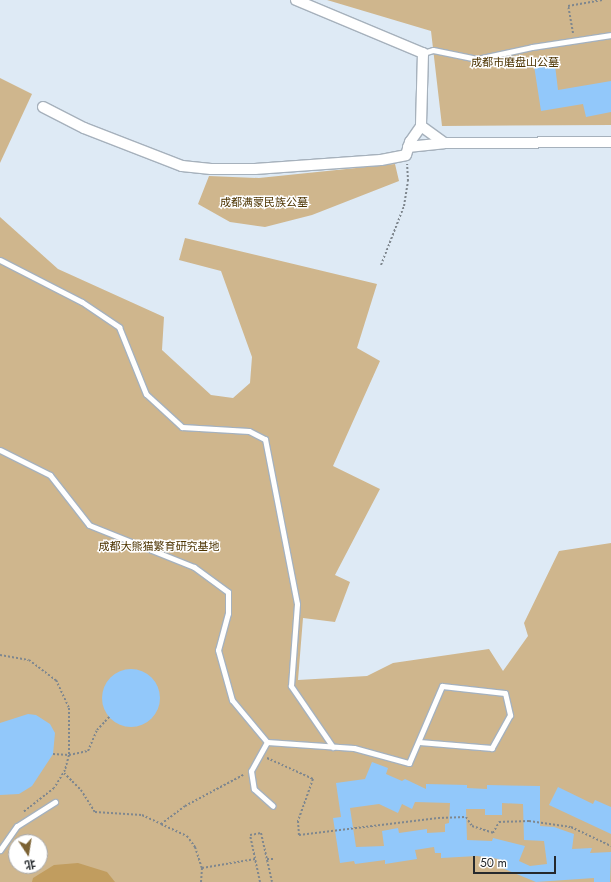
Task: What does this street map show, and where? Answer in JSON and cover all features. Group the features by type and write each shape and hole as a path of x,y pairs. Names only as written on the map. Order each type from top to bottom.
{"street":[{"path":"296,0 423,53 421,126 407,151"},
{"path":"43,107 84,128 182,166 255,169 381,160 407,151 444,144 611,142"},
{"path":"421,126 444,144"}],"lane":[{"path":"423,53 433,50 477,59 532,47 611,35"},
{"path":"0,260 82,302 119,327 146,394 182,427 248,431 265,439 296,604 290,686 333,746"},
{"path":"0,450 50,476 89,525 194,567 228,592 228,613 218,650 232,700 267,742 354,748 410,763 442,686 505,694 510,715 492,748 419,742"},
{"path":"267,742 252,771 254,789 273,806"},
{"path":"0,850 17,826 55,802"}],"path":[{"path":"574,41 568,6 606,0"},
{"path":"381,265 404,206 408,181 407,151"},
{"path":"0,655 29,660 56,680 69,708 69,755 64,772 54,788 20,815"},
{"path":"53,754 69,755 88,751 97,730 109,717"},
{"path":"260,754 313,780 298,821 299,835 438,818 466,817 472,826 493,832 499,822 528,821 571,827 611,846"},
{"path":"161,824 185,806 252,771"},
{"path":"64,772 81,790 95,812 142,815 187,836 195,847 202,868 201,882"},
{"path":"260,882 250,835 261,833 272,882"},
{"path":"202,868 255,859"},
{"path":"267,859 273,859"}],"green space":[{"name":"成都市磨盘山公墓","path":"327,0 611,0 611,125 442,126 431,31"},
{"path":"0,78 32,94 0,163"},
{"name":"成都满蒙民族公墓","path":"395,164 399,181 312,215 265,227 230,222 198,204 209,176 259,178"},
{"name":"成都大熊猫繁育研究基地","path":"0,217 58,269 164,317 162,350 211,395 233,398 250,383 252,357 221,271 179,260 185,238 377,284 357,348 380,361 333,466 380,489 335,575 350,582 335,622 303,618 298,680 367,676 393,663 489,649 503,671 528,636 524,623 559,551 611,543 611,882 0,882"}],"shaded area":[{"path":"78,863 107,872 115,882 32,882 33,878 39,874 48,874 48,869 54,865"}],"building":[{"path":"554,57 558,90 611,81 611,112 586,117 583,104 541,111 533,59"},
{"path":"131,669 147,674 155,682 160,698 155,714 147,722 131,727 115,722 107,714 102,698 107,682 115,674"},
{"path":"28,714 36,715 50,724 55,733 53,754 32,786 19,794 0,795 0,723"},
{"path":"372,762 388,768 386,774 402,781 405,779 426,789 426,784 467,785 467,788 487,789 487,785 540,786 540,826 554,827 574,834 572,849 592,848 590,853 611,852 610,882 594,882 594,878 536,882 497,866 499,859 477,856 441,858 441,853 435,853 434,847 415,850 417,859 385,864 385,860 355,864 354,861 340,863 333,818 341,817 336,783 365,779","holes":["415,802 450,803 449,823 445,824 445,832 427,833 427,829 399,833 398,828 382,831 384,846 356,847 350,808 379,804 398,813 402,804 412,809","502,803 523,804 524,840 544,841 547,864 530,866 519,861 525,846 493,838 492,841 467,840 466,809 485,809 485,815 502,815"]},
{"path":"558,787 593,804 595,800 611,807 611,834 549,805"}]}
